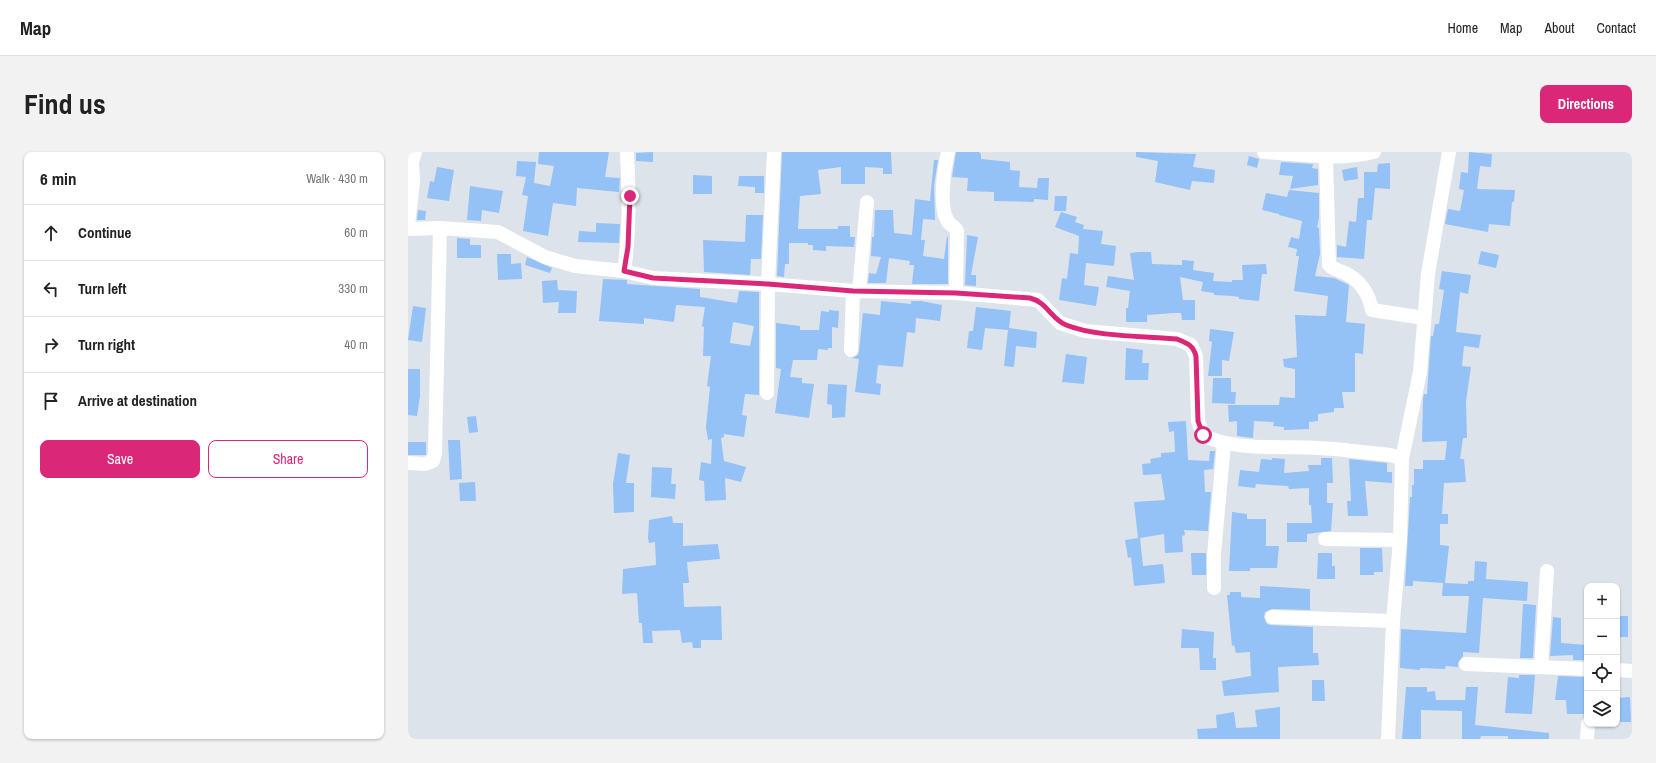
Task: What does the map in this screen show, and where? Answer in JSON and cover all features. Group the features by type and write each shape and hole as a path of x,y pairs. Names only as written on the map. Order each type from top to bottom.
{"street":[{"path":"415,152 412,162 413,182 408,228 440,228 498,232 545,257 575,266 624,271 653,278 768,284 856,292 956,293 1030,298 1041,302 1060,323 1085,331 1177,339 1186,342 1194,350 1196,356 1198,421 1203,435 1212,440 1224,443 1320,448 1391,455 1402,459"},
{"path":"624,271 628,247 630,196 627,152"},
{"path":"767,393 768,284 774,152"},
{"path":"948,152 944,167 944,208 947,220 957,230 956,293"},
{"path":"1264,152 1311,157 1357,156 1374,152"},
{"path":"1388,739 1393,620 1400,540 1402,459 1420,372 1424,318 1433,239 1449,152"},
{"path":"1326,157 1328,265 1336,271 1344,272 1360,284 1370,297 1372,310 1424,318"},
{"path":"851,350 856,292 867,202"},
{"path":"408,463 425,464 433,461 435,452 440,228"},
{"path":"1214,588 1214,555 1224,443"},
{"path":"1325,539 1400,540"},
{"path":"1541,667 1547,571"},
{"path":"1272,617 1393,620"},
{"path":"1466,664 1584,669"},
{"path":"1620,670 1632,671"},
{"path":"1587,739 1588,727"}],"building":[{"path":"539,152 609,152 605,177 620,178 619,192 577,188 576,206 553,203 548,236 523,231 528,196 522,195 526,177 516,176 517,161 536,162 534,183 550,186 554,166 538,164"},
{"path":"653,152 653,162 636,161 636,153"},
{"path":"782,152 891,152 892,174 883,174 883,168 865,167 865,184 841,184 841,167 818,170 821,194 800,196 798,229 838,229 838,226 850,226 850,237 855,237 854,247 826,246 826,251 813,250 813,245 808,245 808,243 789,243 789,264 785,264 784,277 777,276"},
{"path":"956,152 979,152 981,154 981,159 1010,162 1010,170 1020,171 1019,187 1037,188 1038,178 1049,178 1048,200 1034,199 1034,202 994,201 994,192 967,191 968,178 952,177"},
{"path":"1136,152 1196,154 1193,167 1215,170 1214,183 1192,181 1190,190 1155,182 1158,161 1136,157"},
{"path":"1469,152 1492,154 1491,167 1480,166 1477,189 1515,190 1514,202 1512,202 1510,226 1489,224 1488,232 1445,224 1448,209 1460,211 1464,190 1459,189 1461,172 1468,173"},
{"path":"1249,156 1259,159 1257,168 1247,165"},
{"path":"934,160 938,160 934,186 935,220 923,219 921,240 925,240 923,256 944,259 947,236 948,237 948,284 912,284 914,265 909,265 910,261 889,258 886,283 868,283 869,273 876,274 881,257 871,256 872,237 874,237 875,210 893,210 894,233 912,235 915,199 930,201"},
{"path":"1281,162 1313,164 1312,168 1318,169 1318,185 1290,189 1293,176 1279,175"},
{"path":"1390,163 1390,189 1375,188 1372,220 1367,220 1364,259 1337,257 1337,245 1346,247 1349,221 1356,222 1358,198 1364,198 1364,172 1377,172 1378,164"},
{"path":"437,167 454,170 449,201 427,198 430,181 434,182"},
{"path":"1357,167 1358,179 1344,181 1342,170"},
{"path":"693,175 712,176 712,194 693,194"},
{"path":"739,176 764,176 764,193 755,193 755,187 738,186"},
{"path":"470,186 503,191 499,213 482,210 481,221 467,220"},
{"path":"1289,190 1319,193 1319,218 1317,227 1319,228 1320,254 1315,276 1334,278 1349,285 1346,322 1365,324 1363,354 1355,353 1355,392 1342,392 1344,408 1334,408 1334,412 1318,414 1318,421 1309,422 1309,429 1284,430 1284,427 1273,426 1274,422 1254,421 1253,438 1237,436 1237,421 1229,422 1228,405 1279,405 1280,397 1295,398 1295,369 1284,367 1283,359 1297,357 1295,315 1326,316 1328,296 1294,291 1299,256 1296,256 1297,249 1288,247 1291,237 1299,239 1302,221 1262,210 1266,193 1287,197"},
{"path":"1055,196 1067,196 1066,211 1054,211"},
{"path":"418,210 426,211 425,220 417,220"},
{"path":"1061,212 1077,217 1075,222 1084,225 1083,229 1103,231 1101,244 1116,246 1114,266 1086,263 1084,285 1099,287 1096,306 1059,300 1062,278 1067,279 1070,253 1078,254 1079,236 1055,227"},
{"path":"746,215 763,215 761,259 751,259 750,275 704,272 703,240 745,242"},
{"path":"596,223 620,224 619,243 578,242 579,231 596,232"},
{"path":"967,235 978,237 971,275 976,275 976,286 965,285"},
{"path":"457,238 470,239 470,245 481,245 481,258 457,258"},
{"path":"1481,251 1499,255 1496,268 1478,264"},
{"path":"1151,252 1152,264 1182,265 1182,260 1194,261 1193,270 1214,273 1213,281 1232,282 1232,280 1243,280 1242,265 1266,264 1267,274 1262,274 1259,301 1239,299 1239,297 1232,296 1214,295 1214,293 1201,291 1203,282 1180,277 1183,300 1195,300 1195,320 1182,320 1181,313 1174,313 1147,315 1147,322 1126,322 1126,308 1128,308 1130,291 1106,287 1108,276 1134,280 1130,253"},
{"path":"497,254 511,254 511,264 521,263 522,279 498,280"},
{"path":"527,257 552,268 550,273 525,265"},
{"path":"1442,271 1471,275 1468,294 1460,292 1456,332 1481,335 1479,348 1464,346 1462,366 1471,367 1466,401 1467,438 1463,438 1460,459 1464,459 1466,482 1444,483 1442,514 1448,514 1448,524 1440,524 1440,545 1449,546 1445,583 1468,584 1468,581 1474,581 1475,561 1487,562 1486,579 1528,582 1527,601 1483,598 1479,653 1463,652 1463,656 1458,663 1458,667 1446,666 1445,669 1420,668 1420,670 1400,668 1401,629 1466,633 1469,596 1442,596 1443,583 1413,581 1413,586 1405,586 1410,497 1412,497 1412,485 1414,485 1414,469 1423,469 1423,460 1445,460 1447,441 1422,442 1423,399 1424,394 1427,394 1431,336 1433,336 1435,324 1439,324 1444,290 1439,289"},
{"path":"603,279 627,280 627,284 700,289 700,297 737,303 739,291 759,292 759,395 745,394 742,415 747,416 744,437 724,434 724,437 721,438 724,461 746,467 741,482 725,478 726,500 705,501 704,481 699,480 701,462 711,464 712,439 708,440 706,427 710,387 707,386 711,356 703,356 704,327 702,326 705,307 676,305 674,322 644,318 644,324 599,321","holes":["733,322 754,326 750,346 730,343"]},
{"path":"557,280 558,290 577,291 576,313 558,313 559,302 543,303 542,281"},
{"path":"881,301 911,304 911,301 921,301 942,305 940,321 916,318 915,333 907,332 903,367 878,365 876,383 881,384 880,395 855,392 859,359 852,358 858,355 859,351 863,313 880,315"},
{"path":"413,306 426,308 422,342 408,340"},
{"path":"976,307 1011,311 1009,328 1037,332 1036,348 1016,346 1014,367 1004,366 1008,330 985,328 982,350 967,348 969,331 973,331"},
{"path":"829,310 839,311 838,328 832,327 832,348 828,348 828,350 818,349 817,360 793,360 790,377 802,378 802,383 814,384 809,418 775,413 781,369 776,368 776,323 800,326 800,330 819,330 821,311 829,312"},
{"path":"1210,329 1234,332 1229,361 1222,360 1222,376 1208,376 1212,342 1209,341"},
{"path":"1126,348 1143,350 1142,363 1149,363 1148,380 1125,380"},
{"path":"1066,354 1087,357 1084,384 1062,382"},
{"path":"408,369 420,369 420,396 417,416 408,415"},
{"path":"1213,378 1231,378 1231,392 1236,392 1235,404 1212,403"},
{"path":"828,384 847,385 845,417 832,418 832,405 827,404"},
{"path":"476,416 478,432 469,433 467,417"},
{"path":"1186,421 1188,460 1209,461 1210,451 1215,451 1213,469 1204,470 1205,492 1211,492 1208,531 1184,530 1185,535 1182,536 1183,552 1165,553 1164,534 1140,538 1143,566 1163,564 1165,583 1134,586 1131,557 1128,558 1125,540 1138,538 1134,502 1165,500 1161,474 1143,475 1142,464 1151,463 1150,459 1161,457 1161,453 1175,452 1174,431 1169,432 1168,422"},
{"path":"448,440 460,440 462,479 450,480"},
{"path":"408,442 426,442 426,455 408,455"},
{"path":"618,453 630,455 626,483 634,483 634,512 614,513 613,484"},
{"path":"1272,458 1285,459 1284,473 1309,471 1308,465 1321,465 1321,458 1332,458 1333,483 1327,483 1327,503 1333,503 1331,531 1307,534 1307,542 1287,542 1287,523 1312,523 1311,505 1309,505 1309,488 1289,489 1288,486 1256,484 1255,488 1238,486 1240,470 1259,472 1261,459 1272,460"},
{"path":"1349,459 1387,463 1387,472 1392,472 1392,483 1365,481 1368,516 1348,516 1347,501 1351,501"},
{"path":"652,467 672,468 671,484 676,484 675,499 651,497"},
{"path":"475,482 476,501 460,501 459,483"},
{"path":"1232,512 1247,514 1247,519 1266,519 1266,546 1279,546 1277,568 1250,568 1250,571 1229,571"},
{"path":"672,516 673,523 683,523 683,546 718,544 720,559 687,562 689,583 683,583 684,607 721,606 722,640 701,640 701,648 693,648 692,642 682,643 680,630 652,631 653,643 643,643 642,623 639,623 637,593 622,594 623,569 656,565 655,542 649,543 648,538 649,520"},
{"path":"1360,548 1382,548 1383,572 1374,572 1374,575 1360,575"},
{"path":"1191,553 1206,553 1206,575 1192,575"},
{"path":"1318,553 1332,553 1332,566 1335,566 1335,579 1317,579"},
{"path":"1260,586 1310,589 1310,610 1272,609 1265,612 1264,617 1267,624 1271,625 1313,627 1313,653 1318,653 1319,665 1278,667 1279,692 1224,696 1222,681 1251,676 1250,652 1236,653 1234,645 1232,646 1227,595 1230,595 1230,592 1241,592 1241,597 1260,598"},
{"path":"1523,604 1536,605 1533,658 1520,658"},
{"path":"1620,616 1628,616 1628,637 1620,637"},
{"path":"1553,617 1561,618 1561,643 1584,645 1584,660 1573,660 1573,655 1550,656"},
{"path":"1182,629 1214,632 1213,658 1216,658 1216,670 1200,670 1199,648 1181,648"},
{"path":"1519,675 1535,675 1532,714 1505,713 1508,677 1519,678"},
{"path":"1558,676 1584,677 1584,714 1567,714 1566,700 1555,700"},
{"path":"1312,680 1324,680 1325,701 1312,701"},
{"path":"1406,687 1427,687 1427,692 1435,691 1436,700 1465,700 1466,687 1478,687 1475,725 1549,733 1549,739 1508,739 1508,736 1481,736 1480,739 1462,739 1462,711 1421,710 1421,739 1402,739"},
{"path":"1630,697 1631,722 1620,722 1620,698"},
{"path":"1280,707 1280,739 1198,739 1197,729 1217,728 1216,715 1234,712 1236,728 1257,727 1255,710"}],"route":[{"path":"630,196 628,247 624,271 653,278 768,284 853,291 956,293 1030,298 1041,302 1060,323 1085,331 1177,339 1186,342 1194,350 1196,356 1198,421 1203,435"}]}
